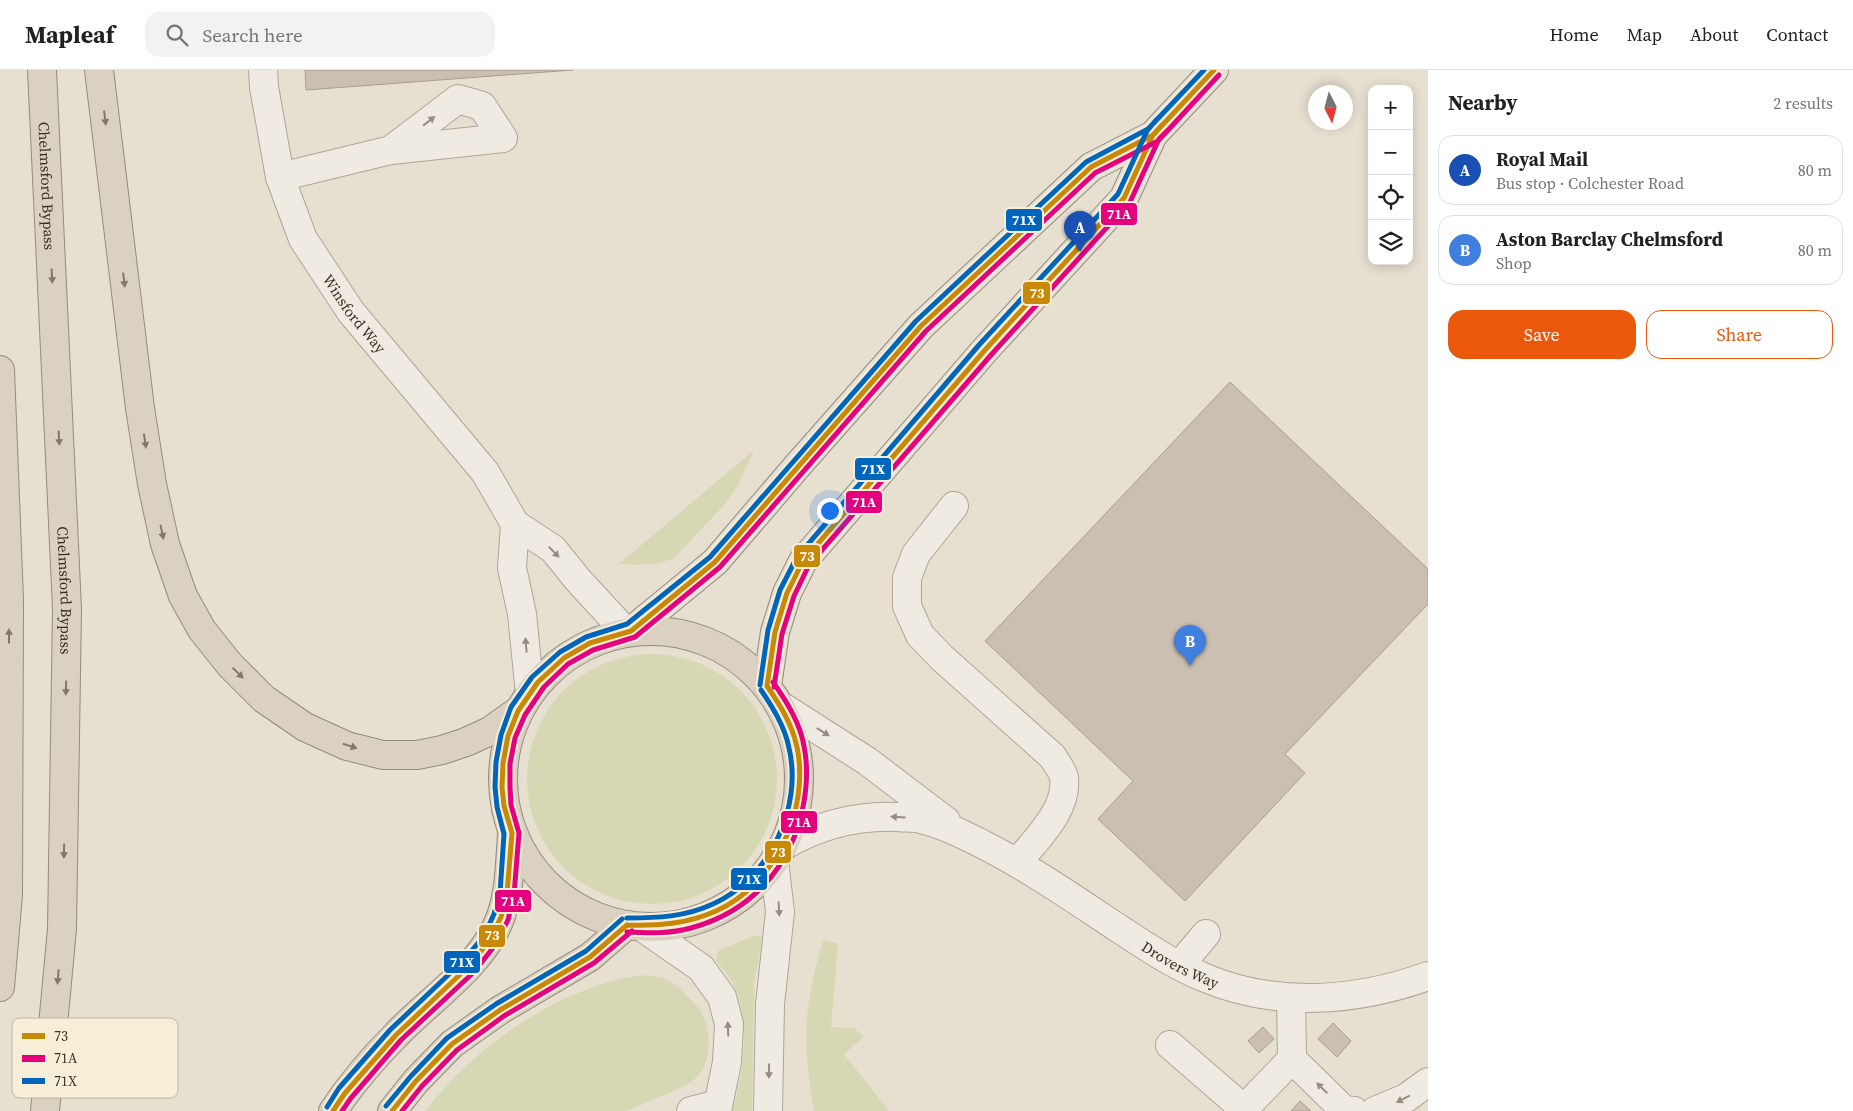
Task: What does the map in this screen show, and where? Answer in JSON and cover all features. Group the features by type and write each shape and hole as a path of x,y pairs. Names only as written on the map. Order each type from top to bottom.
{"highway":[{"name":"Chelmsford Bypass","path":"42,70 67,609 62,928 54,1018"},
{"path":"99,70 140,408 152,484 165,544 183,596 202,630 230,665 264,699 306,726 347,746 383,755 417,755 442,750 466,742 490,731 524,702"},
{"path":"0,370 9,610 8,895 0,987"},
{"path":"647,630 674,632 704,640 732,654 749,667 774,696 790,724 796,745 800,768 796,812 779,853 768,870 745,894 726,907 707,916 679,925 635,926 594,916 572,904 546,884 533,869 512,833 504,806 502,762 508,736 524,702 538,682 564,658 590,643 628,632 647,630"},
{"path":"333,1111 345,1093 396,1035 468,967 490,940 507,894 512,833"},
{"path":"392,1111 416,1081 452,1044 500,1010 590,957 635,926"},
{"name":"Chelmsford Bypass","path":"45,1111 46,1098"}],"main road":[{"path":"774,696 775,632 787,594 803,561 985,350 1124,198 1153,136 1214,70"},
{"path":"628,632 715,562 921,326 1091,167 1153,136"}],"street":[{"name":"Winsford Way","path":"263,70 264,87 280,177 303,240 351,312 485,472 515,524 553,549 578,580 628,632"},
{"path":"280,177 391,150 503,138 482,106 458,99 391,150"},
{"path":"954,506 916,554 906,578 906,606 920,635 941,657 1053,757 1064,776 1063,795 1056,814 1018,862"},
{"path":"515,524 512,568 522,614 524,702"},
{"name":"Drovers Way","path":"774,696 867,761 962,833"},
{"name":"Drovers Way","path":"779,853 805,834 845,820 866,817 920,818 962,833 1018,862 1161,956 1204,978 1249,992 1291,998 1322,999 1362,994 1412,982 1428,976"},
{"path":"768,1111 770,1004 780,912 779,853"},
{"path":"635,926 701,968 722,997 729,1024 727,1062 717,1107 692,1111"},
{"path":"1180,966 1206,934"},
{"path":"1291,998 1292,1059 1344,1110 1354,1111"},
{"path":"1170,1045 1243,1110 1292,1059"},
{"path":"1375,1111 1406,1098 1428,1082"}],"green space":[{"path":"754,450 738,485 726,503 674,558 660,563 619,564"},
{"path":"652,654 688,659 711,669 731,682 749,700 762,720 772,743 777,779 772,815 762,838 749,858 731,876 711,889 688,899 652,904 616,899 593,889 573,876 555,858 542,838 532,815 527,779 532,743 542,720 555,700 573,682 593,669 616,659"},
{"path":"753,936 763,937 754,982 752,1111 732,1111 740,1081 744,1031 739,999 734,985 716,960 718,951"},
{"path":"823,940 838,944 831,1027 854,1028 864,1037 844,1054 889,1111 814,1111 807,1060 806,1034 811,991"},
{"path":"642,975 663,978 678,986 699,1008 706,1023 709,1039 708,1055 704,1068 696,1078 683,1087 626,1111 425,1111 468,1064 494,1042 522,1023 550,1006 581,992 611,981"}],"building":[{"path":"305,70 573,70 306,90"},
{"path":"1230,382 1428,569 1428,604 1285,754 1305,773 1185,901 1098,819 1133,781 985,641"},
{"path":"1333,1023 1351,1041 1337,1057 1318,1039"},
{"path":"1263,1027 1274,1039 1259,1053 1248,1041"},
{"path":"1300,1101 1311,1111 1291,1111"}],"transit line":[{"name":"71X","path":"327,1107 339,1088 390,1030 462,962 484,936 494,914 500,893 504,834 497,807 495,787 496,762 501,735 511,707 532,677 560,652 586,637 627,624 710,557 916,321 1086,162 1148,129 1204,70"},
{"name":"73","path":"333,1111 345,1093 396,1035 468,967 490,940 501,917 507,894 512,833 504,806 502,787 503,763 508,736 518,711 538,682 564,658 590,643 631,631 715,562 921,326 1091,167 1153,135 1214,70"},
{"name":"71A","path":"342,1111 401,1040 474,972 496,944 508,920 514,895 519,833 511,805 510,764 515,738 525,715 544,687 568,664 593,650 635,637 720,567 926,331 1095,173 1158,141 1219,75"},
{"name":"71X","path":"760,685 768,630 780,590 797,557 979,345 1118,194 1147,131 1156,120"},
{"name":"73","path":"767,686 775,632 787,593 803,561 985,350 1124,198 1153,135 1162,125"},
{"name":"71A","path":"774,687 782,634 794,596 809,565 991,355 1130,202 1159,139 1168,130"},
{"name":"71A","path":"627,932 675,931 713,921 750,899 765,884 789,849 803,807 806,784 805,754 802,737 796,721 773,682"},
{"name":"73","path":"627,925 672,923 694,919 716,911 737,899 755,883 771,864 784,843 793,820 798,796 800,771 797,747 792,730 767,686"},
{"name":"71X","path":"627,918 681,914 713,904 733,893 750,878 765,859 777,839 786,817 791,794 792,771 789,748 782,725 761,690"},
{"name":"71X","path":"386,1106 447,1038 496,1004 586,951 622,919"},
{"name":"73","path":"392,1111 416,1081 452,1044 500,1010 590,957 627,925"},
{"name":"71A","path":"402,1111 422,1086 457,1050 504,1016 594,963 632,931"}],"place":[{"name":"Royal Mail","path":"1080,252"},
{"name":"Aston Barclay Chelmsford","path":"1190,666"}]}
